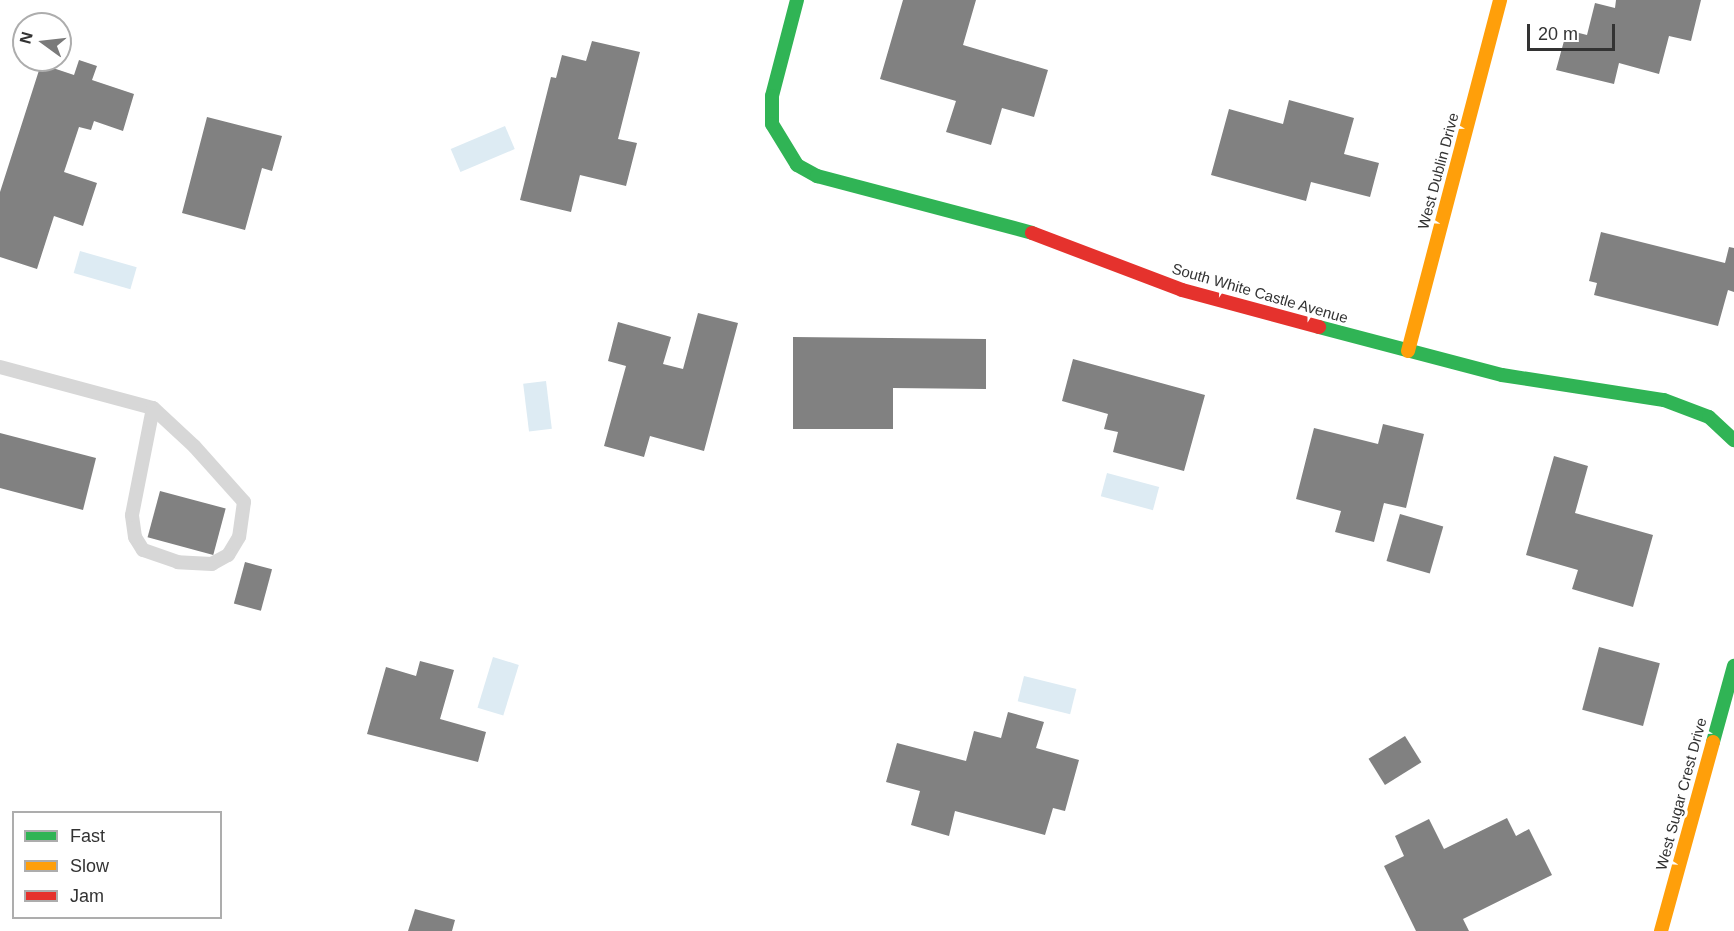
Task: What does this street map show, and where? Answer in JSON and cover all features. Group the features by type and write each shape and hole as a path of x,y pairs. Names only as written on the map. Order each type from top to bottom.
{"street":[{"name":"South White Castle Avenue","path":"797,0 772,96 772,124 797,165 817,176 1039,236 1182,290 1408,351 1502,375 1664,400 1709,417 1734,440"},
{"name":"West Dublin Drive","path":"1408,351 1500,0"},
{"name":"West Sugar Crest Drive","path":"1661,931 1734,666"}],"lane":[{"path":"0,367 120,395 153,408 244,502 239,537 228,555 212,564 178,562 143,550 135,537 132,515 153,408"}],"shaded area":[{"path":"505,126 515,149 460,172 451,149"},
{"path":"80,251 137,267 130,289 74,273"},
{"path":"546,381 552,429 529,431 523,384"},
{"path":"1107,473 1159,487 1153,510 1101,496"},
{"path":"493,657 519,665 503,716 478,708"},
{"path":"1024,676 1076,689 1070,714 1018,701"}],"building":[{"path":"903,0 976,0 963,45 1048,70 1034,117 1002,108 991,145 946,132 956,101 880,79"},
{"path":"1616,0 1701,0 1691,41 1669,36 1659,74 1619,63 1614,84 1556,70 1567,30 1587,35 1595,3 1615,8"},
{"path":"592,41 640,52 618,139 637,143 626,186 580,175 571,212 520,200 551,77 556,78 562,55 586,61"},
{"path":"79,60 97,66 92,80 134,94 123,131 94,121 91,130 79,127 64,172 97,183 83,226 54,216 37,269 0,257 0,192 38,72 65,72 74,75"},
{"path":"1289,100 1354,118 1344,154 1379,163 1370,197 1311,182 1306,201 1211,175 1229,109 1283,124"},
{"path":"207,117 282,136 272,171 262,168 245,230 182,213"},
{"path":"1601,232 1725,263 1729,247 1734,248 1734,292 1728,290 1718,326 1594,295 1597,283 1589,281"},
{"path":"698,313 738,323 704,451 650,436 644,457 604,446 626,366 608,361 618,322 671,337 663,364 683,369"},
{"path":"793,337 986,339 986,389 893,388 893,429 793,429"},
{"path":"1073,359 1205,395 1184,471 1113,452 1118,432 1104,429 1108,414 1062,401"},
{"path":"1383,424 1424,434 1406,508 1384,503 1374,542 1335,532 1341,511 1296,499 1314,428 1378,444"},
{"path":"0,433 96,458 83,510 0,488"},
{"path":"1554,456 1588,466 1575,513 1653,535 1633,607 1572,589 1578,570 1526,555"},
{"path":"160,491 226,509 213,555 148,537"},
{"path":"1400,514 1443,526 1430,574 1386,561"},
{"path":"245,562 272,569 261,611 234,604"},
{"path":"1599,647 1660,663 1643,726 1582,710"},
{"path":"420,661 454,670 440,719 486,732 478,762 367,734 386,667 416,676"},
{"path":"1008,712 1044,722 1036,748 1079,760 1065,811 1053,808 1045,835 955,811 949,836 911,825 920,791 886,782 897,743 966,761 974,731 1001,738"},
{"path":"1405,736 1421,762 1385,785 1369,759"},
{"path":"1507,818 1516,836 1529,829 1552,875 1463,919 1469,931 1416,931 1384,866 1404,856 1395,836 1429,819 1444,849"},
{"path":"415,909 455,920 452,931 408,931"}],"traffic: fast":[{"path":"797,0 772,96 772,124 797,165 817,176 1032,233"},
{"path":"1319,327 1502,375 1664,400 1709,417 1734,440"},
{"path":"1713,742 1734,666"}],"traffic: slow":[{"path":"1408,351 1500,0"},
{"path":"1661,931 1713,742"}],"traffic: jam":[{"path":"1032,233 1182,290 1319,327"}]}
